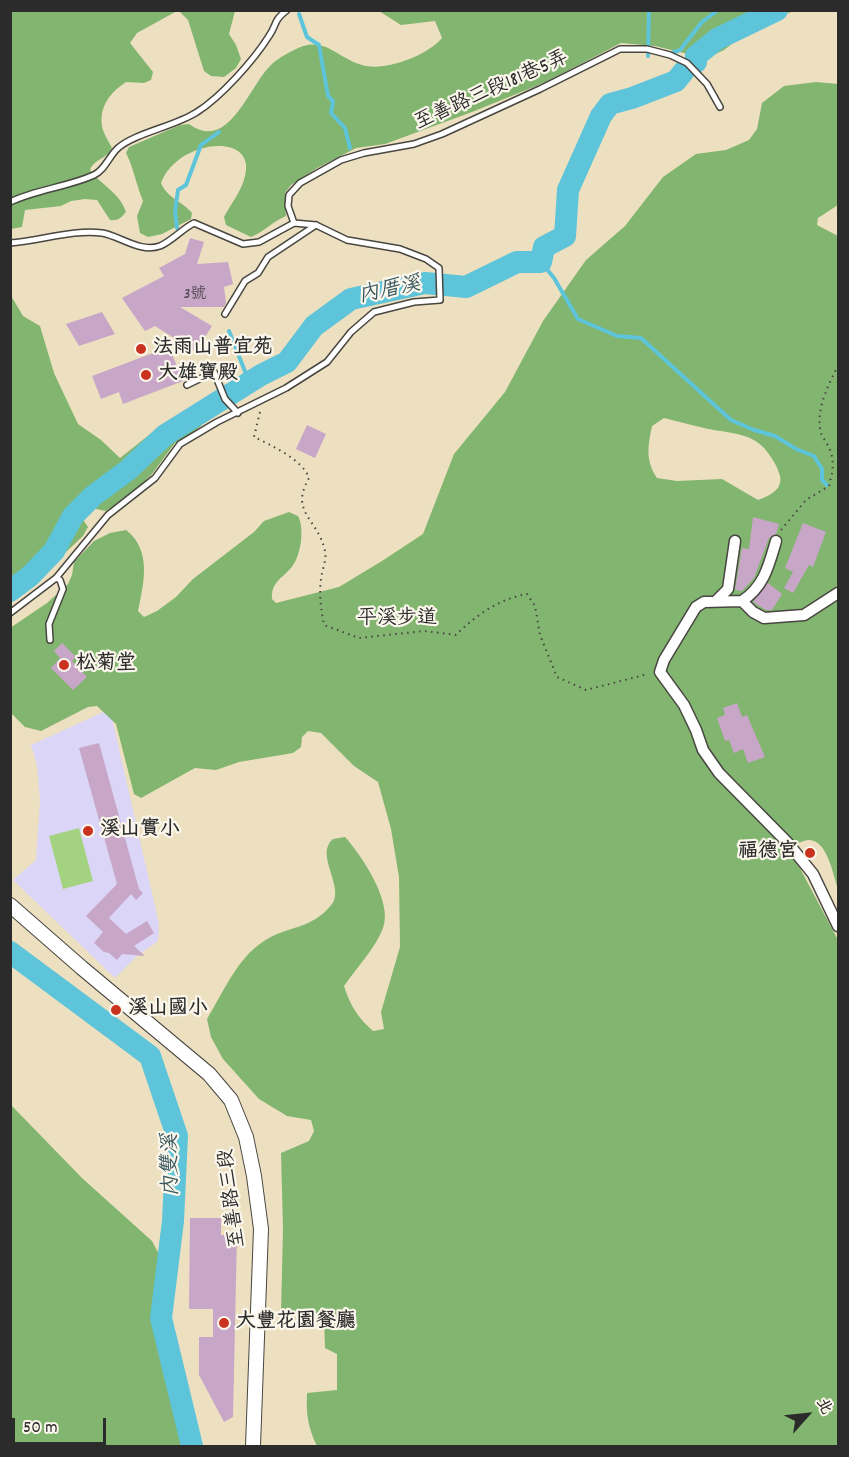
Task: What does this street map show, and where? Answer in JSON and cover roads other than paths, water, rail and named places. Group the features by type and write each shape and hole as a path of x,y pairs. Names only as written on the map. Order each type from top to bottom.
{"street":[{"path":"716,601 728,589 735,541"},
{"path":"776,541 765,578 752,595 742,601 704,602 696,607 664,660 660,672 684,705 703,750 719,773 787,842 813,874 838,926"},
{"path":"742,601 753,612 764,618 804,615 838,593"},
{"name":"至善路三段","path":"10,905 209,1074 231,1100 246,1137 261,1229 249,1445"}],"lane":[{"path":"10,202 95,175 107,164 117,149 132,140 198,112 242,72 271,34 276,19 287,10"},
{"name":"至善路三段181巷5弄","path":"294,223 288,206 289,195 300,183 341,160 364,153 414,144 442,134 620,49 647,49 670,55 687,63 707,84 720,107"},
{"path":"10,243 78,233 102,233 135,245 159,246 194,223 243,244 251,244 294,223 316,225 347,240 400,249 426,259 439,268 440,300 414,302 374,312 351,332 327,362 180,444 155,478 108,516 56,578 10,613"},
{"path":"225,314 244,281 258,273 268,257 316,225"},
{"path":"187,385 214,372 225,399 238,412"},
{"path":"50,640 49,624 63,589 60,580 56,578"}],"waterway":[{"path":"648,56 649,10"},
{"path":"669,54 680,50 702,22 718,10"},
{"name":"內厝溪","path":"696,62 696,56 717,39 777,10"},
{"path":"299,14 307,37 319,45 328,96 333,101 331,113 345,128 350,148"},
{"name":"內厝溪","path":"10,591 30,576 54,551 73,516 93,496 128,470 165,435 261,375 287,362 314,326 351,299 425,283 466,287 517,262 541,262 544,247 565,236 568,190 601,116 610,104 676,81 684,71"},
{"path":"177,228 175,211 178,190 186,185 201,145 219,132"},
{"path":"541,262 554,278 578,319 617,336 641,338 731,420 775,436 796,449 814,456 822,469 822,480 827,485"},
{"path":"229,331 250,384"},
{"name":"內雙溪","path":"10,952 150,1056 177,1136 173,1221 161,1318 192,1446"}],"place":[{"name":"法雨山普宜苑","path":"141,349"},
{"name":"大雄寶殿","path":"146,375"},
{"name":"松菊堂","path":"64,665"},
{"name":"溪山實小","path":"88,831"},
{"name":"福德宮","path":"810,853"},
{"name":"溪山國小","path":"116,1010"},
{"name":"大豐花園餐廳","path":"224,1323"}]}
